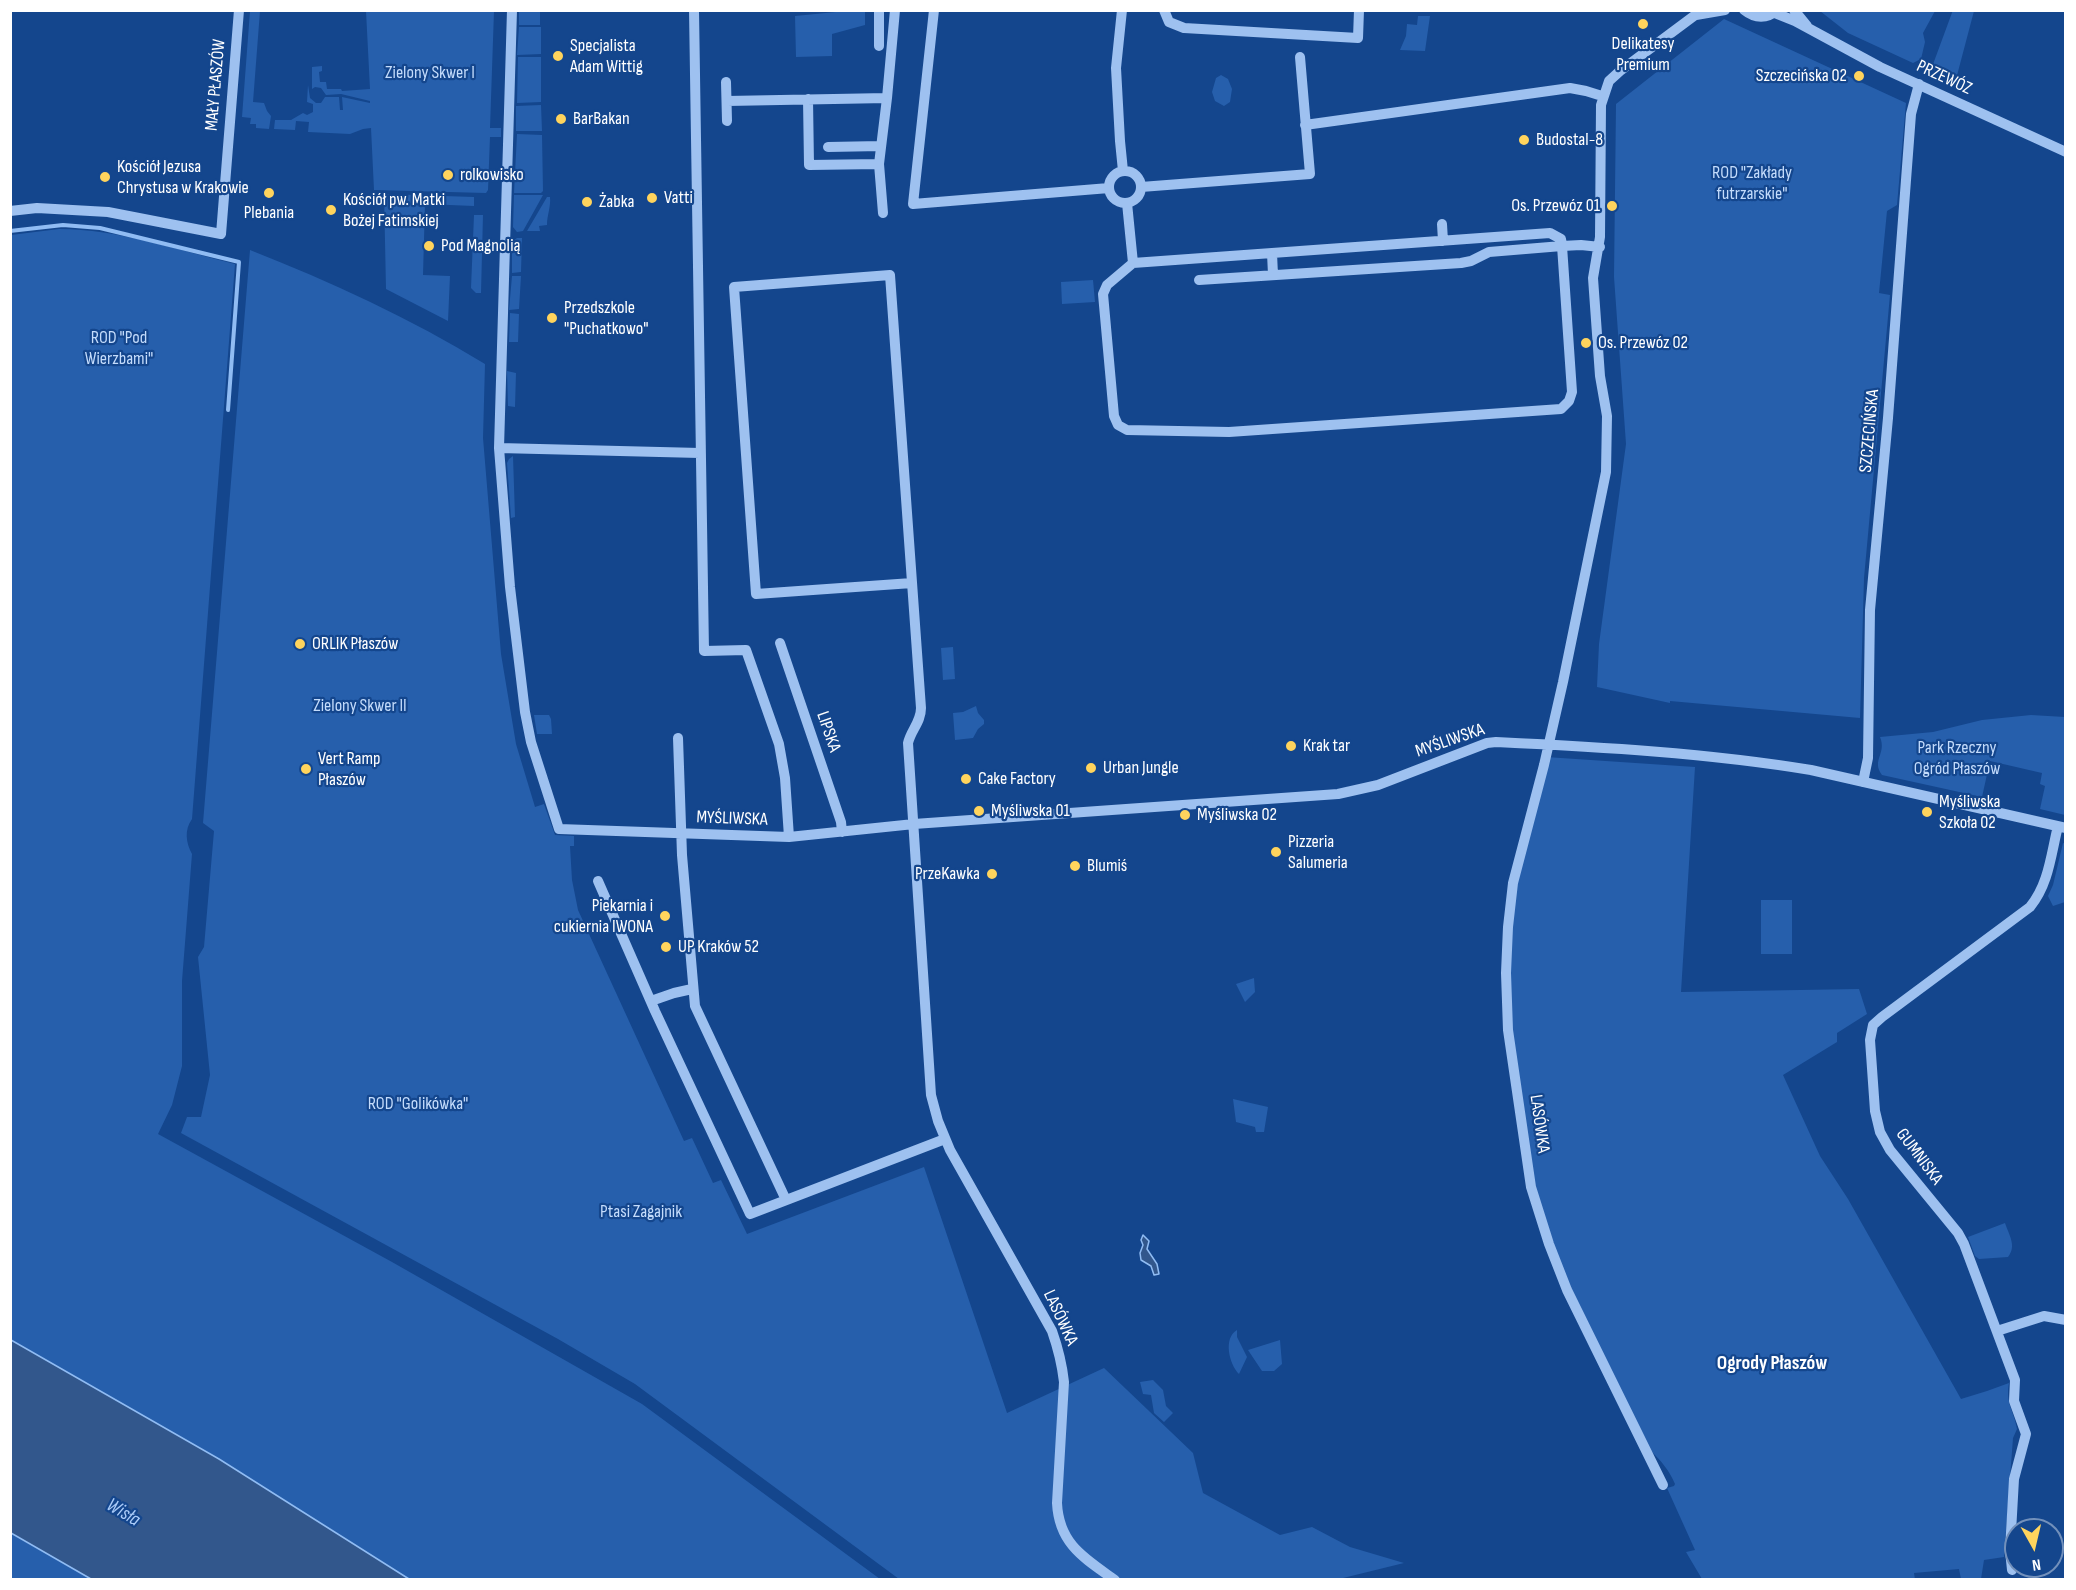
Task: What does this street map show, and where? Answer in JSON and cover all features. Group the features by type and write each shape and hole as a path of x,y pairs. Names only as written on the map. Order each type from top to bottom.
{"street":[{"name":"MAŁY PŁASZÓW","path":"10,211 37,208 108,212 221,234 239,10"},
{"path":"512,10 499,448 700,453"},
{"path":"694,10 704,651 746,650 779,744 785,778 789,837"},
{"path":"879,10 879,46"},
{"path":"883,213 879,164 896,10"},
{"path":"934,10 913,204 1109,188"},
{"path":"1122,10 1116,68 1123,171"},
{"path":"1164,10 1169,22 1184,28 1358,38 1359,10"},
{"path":"1305,125 1569,88 1586,90 1602,96 1609,81 1620,71 1699,13 1725,10"},
{"path":"1744,10 1753,16 1760,17 1776,12"},
{"name":"PRZEWÓZ","path":"1794,10 1811,30"},
{"name":"PRZEWÓZ","path":"1776,12 1845,49 2066,153"},
{"path":"1141,187 1310,174 1300,57"},
{"path":"726,82 727,121"},
{"name":"SZCZECIŃSKA","path":"1863,782 1868,758 1870,610 1911,114 1919,84"},
{"path":"1518,104 1527,94"},
{"name":"LASÓWKA","path":"1602,96 1600,247 1593,278 1600,376 1608,416 1606,472 1548,745 1513,882 1506,973 1508,1030 1531,1186 1549,1244 1567,1290 1663,1485"},
{"path":"727,101 887,98"},
{"path":"808,99 809,165 879,164"},
{"path":"828,147 881,146"},
{"path":"1123,171 1136,175 1141,187 1138,196 1127,203 1115,200 1109,188 1114,175 1123,171"},
{"path":"1127,203 1133,263"},
{"path":"1442,224 1443,241"},
{"path":"1550,234 1561,239 1562,246 1572,392 1569,401 1561,408 1230,432 1126,430 1118,425 1114,416 1103,294 1107,285 1133,263 1550,234"},
{"path":"1199,280 1461,263 1489,252 1581,245 1600,247"},
{"path":"1272,253 1273,275"},
{"path":"598,880 651,1001 750,1214 945,1139 934,1108 928,1072 908,744 910,735 919,722 921,708 912,582 890,275 734,287 756,594 912,582"},
{"name":"MYŚLIWSKA","path":"499,448 510,587 525,712 531,742 559,829 789,837 914,824 1338,794 1378,785 1487,743 1496,742 1655,752 1779,765 2062,827"},
{"name":"LIPSKA","path":"780,643 841,822 842,832"},
{"path":"678,738 681,834 695,1006 786,1200"},
{"name":"GUMNISKA","path":"2012,1518 2014,1479 2026,1434 2014,1401 2014,1380 1970,1257 1958,1233 1884,1141 1875,1111 1870,1040 1873,1025 1882,1017 2030,907 2044,884 2062,827"},
{"path":"651,1001 692,989"},
{"name":"LASÓWKA","path":"945,1139 1052,1331 1063,1366 1064,1391 1058,1517 1064,1535 1084,1557 1114,1580"},
{"path":"1997,1331 2044,1316 2066,1320"}],"green space":[{"path":"1953,10 1974,11 1955,83 1937,75 1932,67"},
{"path":"250,11 260,11 253,102 264,103 271,116 269,129 256,128 256,124 250,124 251,118 242,117"},
{"name":"Zielony Skwer I","path":"366,11 494,11 490,128 501,128 501,137 490,137 486,193 374,190 371,128 350,134 308,132 309,122 296,121 295,130 274,129 275,120 291,120 303,113 307,115 313,112 313,104 307,102 308,85 310,98 316,103 321,103 325,97 339,97 340,110 343,110 342,97 370,103 370,101 341,94 326,95 321,88 312,89 312,67 322,66 322,71 319,72 320,82 326,82 327,89 341,89 342,91 370,89"},
{"path":"519,11 540,11 540,25 519,25"},
{"path":"865,11 865,25 832,34 832,56 796,57 795,16"},
{"path":"1820,11 1935,11 1923,33 1925,42 1921,59 1913,63 1848,33"},
{"path":"1418,16 1430,16 1425,51 1400,50 1406,36 1407,24 1417,25"},
{"name":"ROD \"Zakłady futrzarskie\"","path":"1724,19 1906,103 1897,205 1887,211 1879,293 1890,295 1864,578 1860,718 1670,701 1670,703 1597,687 1599,644 1626,444 1614,277 1616,104"},
{"path":"519,27 541,27 541,54 517,55"},
{"path":"518,57 541,57 541,102 517,103"},
{"path":"1221,75 1228,79 1232,89 1230,102 1224,106 1215,101 1212,92 1216,78"},
{"path":"541,105 542,131 516,131 516,106"},
{"path":"517,134 542,135 543,191 541,193 514,193"},
{"name":"Pod Magnolią","path":"384,194 474,197 474,206 425,204 423,275 450,276 448,321 386,289"},
{"path":"514,195 543,195 523,231 517,232 513,227"},
{"path":"547,197 550,197 550,201 547,225 539,226 540,231 527,231"},
{"path":"474,215 483,215 481,293 476,293 471,288"},
{"name":"ROD \"Pod Wierzbami\"","path":"59,229 126,236 235,264 192,819 187,832 187,841 192,854 182,981 182,1066 172,1105 158,1134 392,1262 642,1404 880,1579 409,1579 219,1459 11,1340 11,235"},
{"path":"517,238 522,238 521,272 512,273 512,242"},
{"path":"250,250 370,302 428,331 485,364 483,438 501,654 516,744 535,807 544,804 555,835 574,836 574,846 570,846 572,880 578,910 684,1141 692,1138 713,1183 721,1180 747,1234 924,1167 1007,1413 1104,1368 1193,1453 1203,1493 1280,1535 1312,1527 1350,1547 1404,1563 1335,1580 899,1579 635,1384 558,1339 181,1133 187,1117 201,1117 210,1075 198,957 204,947 214,831 203,823"},
{"path":"512,276 521,276 519,309 509,310"},
{"path":"1093,280 1095,302 1062,304 1061,282"},
{"path":"510,313 519,314 518,342 509,342"},
{"path":"507,371 516,373 515,407 508,406"},
{"path":"513,456 515,517 511,518 507,463"},
{"path":"953,647 955,679 943,680 941,648"},
{"path":"976,706 984,724 973,738 955,740 953,713 963,712"},
{"path":"534,715 549,715 552,734 537,734"},
{"name":"Park Rzeczny Ogród Płaszów","path":"2031,715 2065,717 2065,815 2040,809 2045,786 2040,784 2042,773 1990,761 1982,797 1882,775 1879,770 1878,761 1882,748 1880,737 1933,732 1982,720"},
{"path":"1546,757 1695,767 1681,992 1859,989 1867,1014 1837,1033 1837,1042 1783,1075 1820,1156 1848,1199 1961,1399 2009,1383 2009,1402 2017,1429 2013,1438 2007,1518 2004,1518 2004,1557 1984,1560 1981,1579 1961,1579 1959,1569 1914,1573 1915,1580 1702,1579 1686,1552 1695,1550 1667,1488 1675,1484 1665,1466 1651,1451 1568,1290 1532,1186 1509,1030 1507,973 1515,883"},
{"path":"2063,843 2066,844 2065,902 2053,906 2048,896 2053,885"},
{"path":"1761,900 1792,900 1792,954 1761,954"},
{"path":"1254,978 1255,992 1245,1002 1236,984"},
{"path":"1233,1099 1268,1107 1264,1132 1256,1132 1255,1127 1236,1122"},
{"path":"2005,1223 2012,1245 2008,1257 1979,1259 1975,1256 1968,1237"},
{"path":"1237,1330 1237,1337 1247,1357 1239,1374 1232,1364 1229,1351 1230,1339"},
{"path":"1280,1340 1282,1364 1274,1371 1262,1371 1248,1350"},
{"path":"1153,1380 1163,1390 1166,1406 1173,1413 1164,1422 1154,1413 1151,1395 1143,1394 1140,1382"},
{"path":"10,1533 91,1579 11,1579"}],"water":[{"path":"1143,1235 1149,1241 1147,1249 1157,1264 1159,1274 1154,1275 1151,1266 1141,1260"},
{"name":"Wisła","path":"11,1340 219,1459 409,1579 91,1579 11,1533"}],"waterway":[{"path":"10,231 63,225 100,228 239,262 228,410"}],"place":[{"name":"Delikatesy Premium","path":"1643,24"},
{"name":"Specjalista Adam Wittig","path":"558,56"},
{"name":"Szczecińska 02","path":"1859,76"},
{"name":"BarBakan","path":"561,119"},
{"name":"Budostal-8","path":"1524,140"},
{"name":"rolkowisko","path":"448,175"},
{"name":"Kościół Jezusa Chrystusa w Krakowie","path":"105,177"},
{"name":"Plebania","path":"269,193"},
{"name":"Vatti","path":"652,198"},
{"name":"Żabka","path":"587,202"},
{"name":"Os. Przewóz 01","path":"1612,206"},
{"name":"Kościół pw. Matki Bożej Fatimskiej","path":"331,210"},
{"name":"Pod Magnolią","path":"429,246"},
{"name":"Przedszkole \"Puchatkowo\"","path":"552,318"},
{"name":"Os. Przewóz 02","path":"1586,343"},
{"name":"ORLIK Płaszów","path":"300,644"},
{"name":"Krak tar","path":"1291,746"},
{"name":"Urban Jungle","path":"1091,768"},
{"name":"Vert Ramp Płaszów","path":"306,769"},
{"name":"Cake Factory","path":"966,779"},
{"name":"Myśliwska 01","path":"979,811"},
{"name":"Myśliwska Szkoła 02","path":"1927,812"},
{"name":"Myśliwska 02","path":"1185,815"},
{"name":"Pizzeria Salumeria","path":"1276,852"},
{"name":"Blumiś","path":"1075,866"},
{"name":"PrzeKawka","path":"992,874"},
{"name":"Piekarnia i cukiernia IWONA","path":"665,916"},
{"name":"UP Kraków 52","path":"666,947"}],"district":[{"name":"Ogrody Płaszów","path":"1772,1364"}],"park label":[{"name":"Zielony Skwer II","path":"360,706"},
{"name":"ROD \"Golikówka\"","path":"418,1104"},
{"name":"Ptasi Zagajnik","path":"641,1212"}]}
